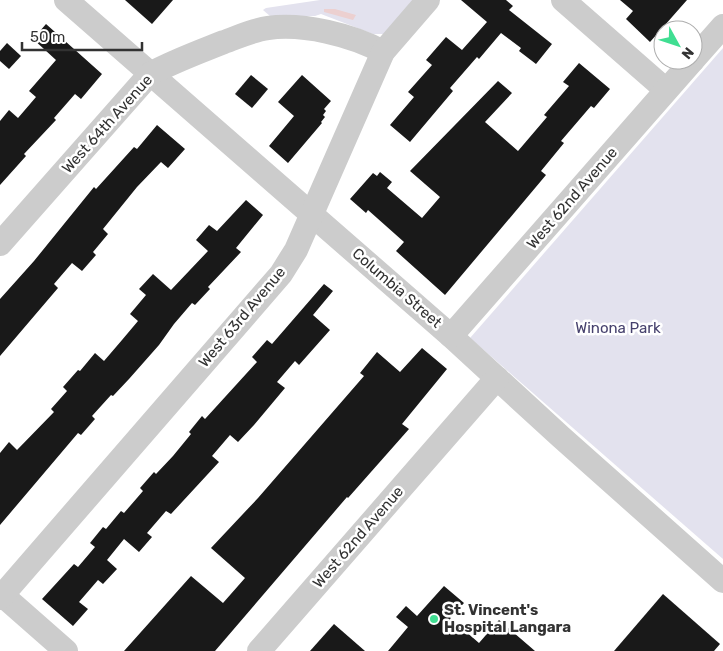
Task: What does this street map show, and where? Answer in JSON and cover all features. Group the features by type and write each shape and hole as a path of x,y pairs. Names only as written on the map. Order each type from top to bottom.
{"street":[{"name":"Columbia Street","path":"66,0 451,336 723,581"},
{"name":"West 63rd Avenue","path":"1,595 281,274 296,250 383,52 428,0"},
{"path":"563,0 666,90"},
{"name":"West 62nd Avenue","path":"703,49 723,26"},
{"name":"West 64th Avenue","path":"0,244 150,74 174,61 245,34 268,28 298,28 328,33 366,43 383,52"},
{"name":"West 62nd Avenue","path":"451,336 684,70"},
{"name":"West 62nd Avenue","path":"259,651 497,378"},
{"path":"1,595 66,651"}],"green space":[{"path":"320,0 416,0 385,34 373,34 321,14 315,16 270,16 263,10"},
{"name":"Winona Park","path":"723,48 723,559 470,338"}],"shaded area":[{"path":"324,9 335,9 356,15 353,20 324,12"}],"building":[{"path":"125,0 173,0 152,24"},
{"path":"461,0 506,0 513,6 509,10 552,44 536,64 519,51 521,48 501,33 479,59 477,57 450,88 453,91 410,142 390,125 414,97 408,92 432,65 426,60 446,37 462,50 487,22"},
{"path":"620,0 687,0 669,20 653,20 653,39 650,42 626,19 633,11"},
{"path":"46,24 102,74 81,99 75,94 54,118 56,120 24,154 26,156 0,185 0,121 9,110 18,118 36,97 29,91 56,60 33,39"},
{"path":"7,43 21,56 9,69 0,61 0,51"},
{"path":"579,63 610,89 594,108 591,106 561,141 564,143 541,171 546,175 445,295 396,251 404,242 368,210 366,213 350,199 373,173 377,176 380,172 392,182 387,188 422,218 440,197 410,171 498,81 512,93 485,122 518,151 547,117 544,115 569,86 563,82"},
{"path":"251,75 268,89 252,108 235,94"},
{"path":"302,75 331,101 324,109 326,111 323,115 325,117 322,123 288,163 269,146 294,116 278,102"},
{"path":"157,125 185,149 168,168 161,162 137,187 103,229 108,234 93,252 96,255 82,271 72,263 54,284 58,288 0,356 0,299 34,261 94,187 96,189 134,147 137,149"},
{"path":"246,200 263,215 236,248 241,252 208,287 210,289 195,305 192,303 129,379 92,416 95,419 81,435 78,433 0,525 0,453 9,442 17,450 54,412 51,409 67,391 63,387 78,370 80,371 95,353 104,361 122,340 138,321 130,314 146,295 139,289 153,274 171,290 208,251 196,240 209,225 217,231"},
{"path":"324,284 333,291 313,315 330,330 299,365 295,361 277,382 285,388 238,442 230,435 212,456 219,462 171,514 166,511 147,533 152,537 139,552 124,539 107,560 117,569 103,584 98,580 79,602 88,609 73,626 42,599 74,564 78,567 95,547 90,543 103,527 106,529 121,511 124,513 143,491 140,488 154,472 156,474 173,456 191,434 189,432 202,416 205,419 257,362 252,357 267,340 272,344"},
{"path":"422,348 447,369 402,424 409,429 347,497 215,651 124,651 191,576 223,603 245,578 211,548 258,498 364,376 360,373 377,352 400,372"},
{"name":"St. Vincent's Hospital Langara","path":"444,586 464,603 450,618 479,643 499,620 535,651 388,651 408,627 396,617 406,606 417,616"},
{"path":"663,594 720,644 714,651 614,651"},
{"path":"334,624 365,651 310,651"}],"place":[{"name":"St. Vincent's Hospital Langara","path":"434,619"}]}
